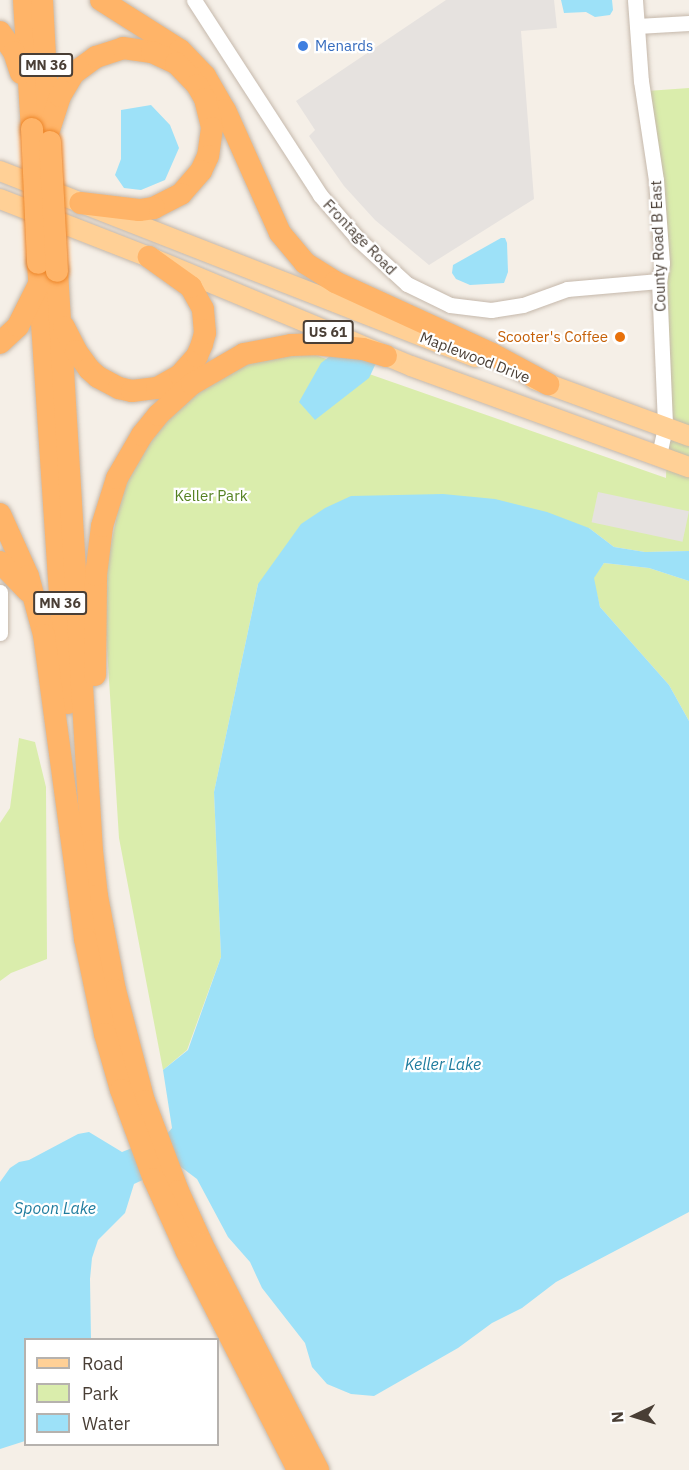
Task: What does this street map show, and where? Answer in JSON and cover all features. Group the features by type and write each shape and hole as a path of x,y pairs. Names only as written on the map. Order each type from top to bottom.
{"highway":[{"name":"MN 36","path":"24,0 44,134"},
{"name":"MN 36","path":"42,0 45,272 82,923 105,1034 170,1195 298,1470"},
{"path":"101,0 180,50 205,76 225,110 280,233 305,263 335,282 492,354 548,384"},
{"path":"0,32 11,47 19,64 44,134"},
{"path":"44,134 60,96 74,73 96,57 123,48 152,52 176,63 192,79 205,99 212,128 208,156 201,171 181,194 154,208 139,210 80,203"},
{"path":"59,306 68,336 76,351 98,377 119,388 132,391 157,388 169,383 180,375 197,356 202,344 205,321 201,303 191,287 149,257"},
{"name":"MN 36","path":"45,272 59,306 92,851 97,896 140,1118"},
{"path":"0,343 18,326 45,272"},
{"path":"92,851 98,550 110,497 129,456 142,435 173,400 210,372 244,354 291,345 315,344 363,349 386,356"},
{"path":"0,514 18,550 36,602 44,635 82,923"},
{"path":"0,562 20,580 36,602"},
{"name":"MN 36","path":"170,1195 202,1244 318,1470"}],"main road":[{"name":"US 61","path":"0,171 80,203"},
{"name":"US 61","path":"0,199 149,257 386,356 689,467"},
{"name":"Maplewood Drive","path":"80,203 287,285 665,427"},
{"name":"US 61","path":"665,427 689,436"}],"street":[{"name":"Frontage Road","path":"194,0 320,195 376,257 417,290 450,305 491,310 523,305 567,289 659,281"},
{"name":"County Road B East","path":"635,0 640,81 656,180 662,263 659,281 665,427 658,456"},
{"path":"637,27 689,23"},
{"path":"0,592 0,633"}],"green space":[{"name":"Keller Park","path":"689,88 689,551 645,552 614,547 589,528 258,584 214,792 221,957 187,1050 163,1070 119,838 103,584 130,451 218,365 292,347 666,478 669,379 647,91"},
{"path":"604,563 649,568 689,581 689,721 669,685 600,607 593,578"},
{"path":"19,738 35,742 46,787 47,959 11,973 0,981 0,823 10,808"}],"shaded area":[{"path":"446,0 554,0 557,28 521,31 534,199 429,265 375,220 344,186 309,136 315,130 296,101"},
{"path":"598,492 689,511 683,542 592,522"}],"water":[{"path":"561,0 612,0 613,10 610,15 595,17 586,12 564,13"},
{"path":"151,105 170,125 179,148 165,180 141,190 124,188 115,175 121,159 121,110"},
{"path":"501,238 505,238 507,243 508,272 504,283 470,285 456,279 452,273 453,265"},
{"path":"342,347 377,361 369,378 315,420 299,402 321,363"},
{"name":"Keller Lake","path":"443,494 495,499 547,512 589,528 614,547 645,552 689,551 689,581 649,568 604,563 594,578 600,607 669,685 689,721 689,1212 556,1282 522,1308 492,1323 458,1348 374,1396 351,1394 327,1384 312,1367 305,1343 262,1288 250,1262 228,1237 197,1179 177,1164 134,1184 125,1213 98,1240 92,1258 90,1279 91,1338 24,1338 24,1441 0,1449 0,1182 10,1168 19,1162 29,1160 78,1134 89,1132 122,1152 167,1134 172,1128 163,1070 188,1050 221,957 214,792 258,584 301,524 325,508 351,496"}],"place":[{"name":"Menards","path":"303,46"},
{"name":"Scooter's Coffee","path":"620,337"}],"water label":[{"name":"Spoon Lake","path":"55,1208"}]}
